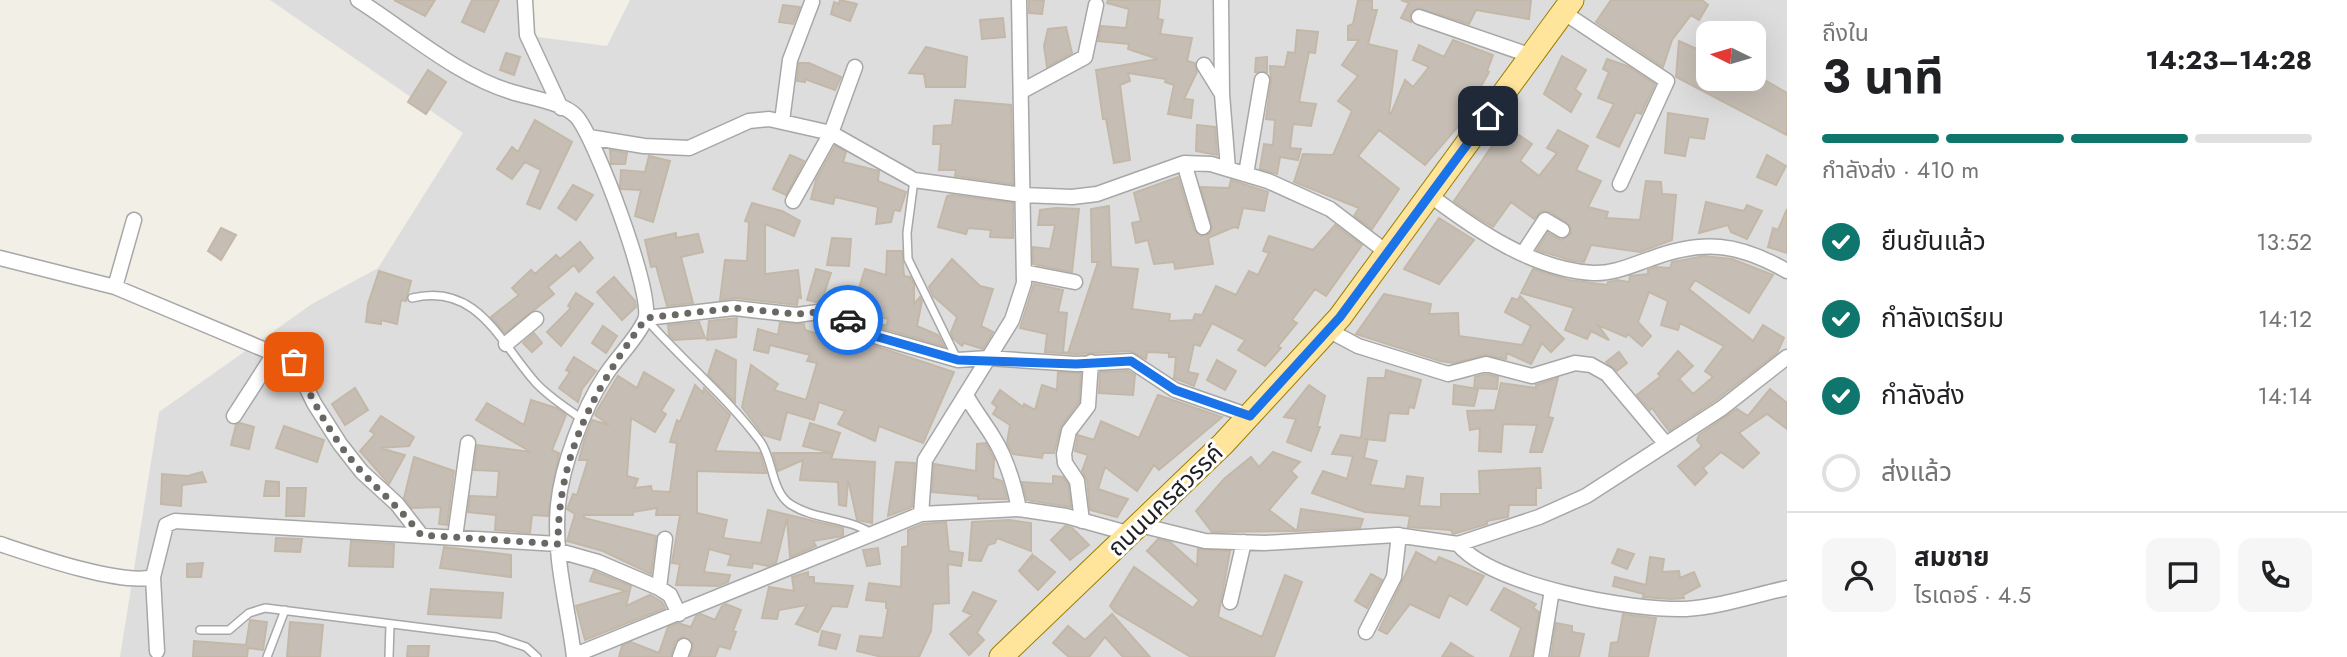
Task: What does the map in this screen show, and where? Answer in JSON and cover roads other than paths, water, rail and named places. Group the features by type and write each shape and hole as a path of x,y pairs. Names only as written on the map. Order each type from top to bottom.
{"main road":[{"name":"ถนนนครสวรรค์","path":"1005,655 1250,416 1328,330 1389,254 1568,6"}],"street":[{"path":"358,0 456,65 509,91 576,115 589,137 627,232 646,295 646,318 603,378 583,420 558,503 561,587 574,656 921,513 1019,509 1205,541 1244,542 1399,535 1458,544 1539,516 1586,496 1723,408 1787,357"},
{"path":"525,0 527,35 561,108"},
{"path":"921,513 925,460 1012,320 1024,283 1019,0"},
{"path":"1221,0 1222,94 1228,169"},
{"path":"782,121 790,60 811,1"},
{"path":"1022,91 1085,57 1096,5"},
{"path":"1568,6 1667,80 1620,184"},
{"path":"1419,17 1532,56"},
{"path":"1203,65 1222,94"},
{"path":"793,201 831,133 855,67"},
{"path":"1246,174 1262,80"},
{"path":"589,137 644,146 689,148 750,121 769,118 831,133 914,180 1023,195 1072,197 1097,194 1184,163 1228,169 1330,209 1389,254"},
{"path":"1184,163 1203,228"},
{"path":"1431,196 1467,223 1524,252 1548,263 1592,273 1616,271 1697,245 1757,254 1787,271"},
{"path":"115,287 134,220"},
{"path":"1524,252 1545,220 1562,230"},
{"path":"0,258 115,287 294,362 314,403 340,444 362,472 397,504 421,535"},
{"path":"1024,272 1075,282"},
{"path":"646,318 734,308 797,314 818,312 842,317 888,341 958,360 988,358 1131,361 1175,390 1250,416"},
{"path":"506,344 536,319"},
{"path":"1328,330 1358,346 1448,374 1486,364 1532,376 1575,363 1591,365 1607,374 1665,443"},
{"path":"234,416 274,354"},
{"path":"1082,521 1076,481 1065,463 1064,454 1069,430 1088,406 1091,362"},
{"path":"966,395 979,421 993,436 1012,475 1019,509"},
{"path":"455,537 468,443"},
{"path":"158,651 153,577 166,525 175,521 455,537 559,547 659,588 670,595 679,614"},
{"path":"1366,632 1394,577 1399,535"},
{"path":"659,588 665,539"},
{"path":"1230,602 1244,542"},
{"path":"0,544 95,572 141,581 153,577"},
{"path":"1458,544 1470,558 1552,590 1647,609 1690,609 1787,588"},
{"path":"1541,657 1552,590"}],"lane":[{"path":"914,180 906,233 908,259 958,360"},
{"path":"412,298 433,296 460,300 475,308 536,383 583,420"},
{"path":"646,318 763,445 774,477 787,502 807,512 858,524 871,533"},
{"path":"200,630 229,630 249,613 265,608 496,637 526,647 537,657"},
{"path":"267,657 285,610"},
{"path":"389,657 390,625"}]}
